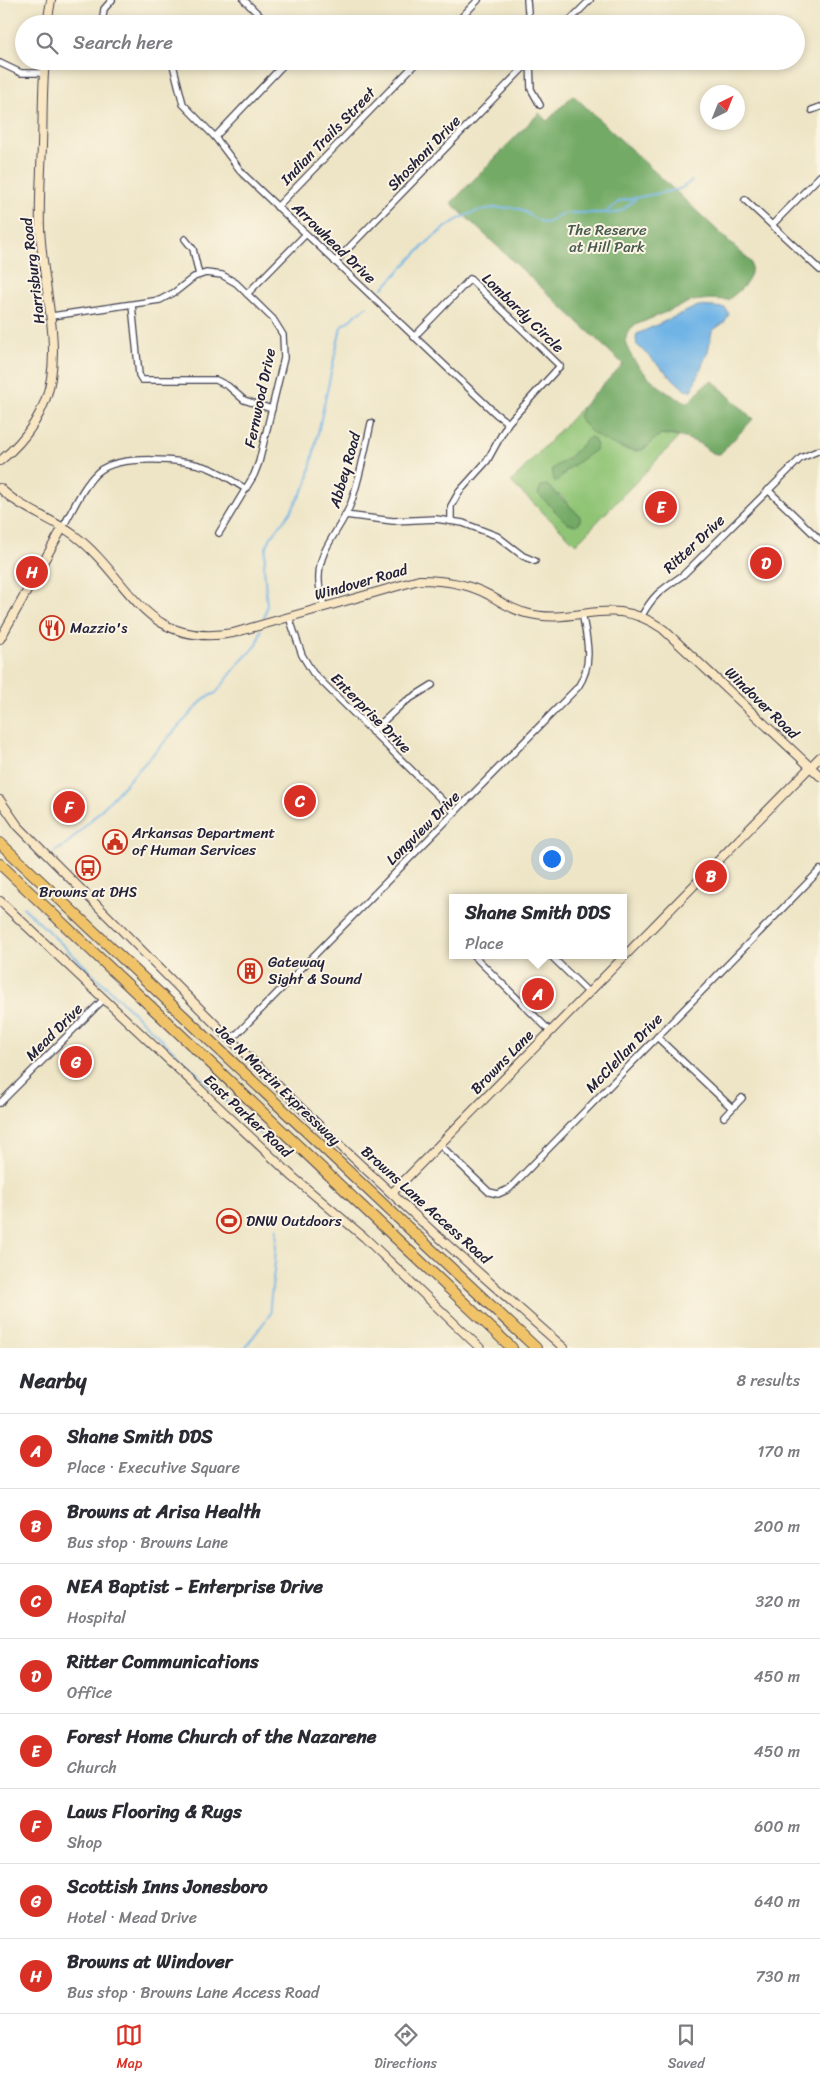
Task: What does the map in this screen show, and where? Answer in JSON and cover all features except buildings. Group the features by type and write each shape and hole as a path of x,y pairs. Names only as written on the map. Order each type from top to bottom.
{"highway":[{"path":"0,836 16,858"},
{"name":"Joe N Martin Expressway","path":"0,843 536,1348"},
{"name":"Joe N Martin Expressway","path":"0,864 512,1348"},
{"path":"462,1301 502,1348"}],"street":[{"path":"48,15 51,0"},
{"path":"103,15 104,9 112,0"},
{"path":"244,0 259,15"},
{"path":"463,15 478,0"},
{"path":"527,0 528,15"},
{"path":"575,15 590,0"},
{"path":"0,63 20,73 44,73"},
{"name":"Arrowhead Drive","path":"174,70 183,104 215,137 243,174 414,337 508,423"},
{"path":"215,137 278,70"},
{"name":"Indian Trails Street","path":"277,206 409,70"},
{"name":"Shoshoni Drive","path":"335,262 521,70"},
{"path":"530,70 531,89 540,106"},
{"name":"Harrisburg Road","path":"0,461 30,429 47,395 54,357 52,316 40,223 44,73"},
{"path":"812,110 820,107"},
{"path":"772,225 820,176"},
{"path":"745,200 820,270"},
{"path":"248,294 306,234"},
{"path":"52,316 160,300 199,275 193,249 185,239"},
{"name":"Fernwood Drive","path":"199,275 214,274 227,277 248,294 276,322 284,340 284,358 260,462 219,533"},
{"name":"Lombardy Circle","path":"414,337 470,279 560,366 508,423"},
{"path":"132,304 139,375 142,380 216,380 228,386 244,400 272,409"},
{"name":"Abbey Road","path":"324,607 319,584 320,566 324,551 345,515 356,485 371,423"},
{"path":"451,521 453,501 487,461 508,423"},
{"name":"Ritter Drive","path":"641,617 652,598 660,590 683,575 801,458 820,450"},
{"path":"0,639 91,479 106,466 116,462 157,461 195,463 218,472 246,489"},
{"name":"Windover Road","path":"0,488 14,500 63,527 98,556 135,602 148,614 170,627 196,634 222,635 408,582 442,580 469,586 507,607 527,614 556,617 617,611 641,617 663,629 820,776"},
{"path":"768,490 820,540"},
{"path":"345,515 393,521 436,519 451,521 484,530 504,541 526,558 535,561"},
{"name":"Longview Drive","path":"231,1040 581,682 588,664 589,650 582,613"},
{"name":"Enterprise Drive","path":"289,617 302,655 313,673 454,813"},
{"path":"372,732 404,703 432,685"},
{"name":"Browns Lane","path":"627,952 820,757"},
{"name":"Browns Lane Access Road","path":"0,800 18,826 231,1040 392,1193 564,1348"},
{"name":"McClellan Drive","path":"439,1144 489,1192 498,1194 504,1192 820,870"},
{"name":"East Parker Road","path":"0,901 293,1177 365,1238 480,1348"},
{"path":"477,959 550,1032"},
{"path":"554,959 588,992"},
{"name":"Browns Lane","path":"392,1193 621,959"},
{"name":"Mead Drive","path":"0,1103 104,999"},
{"path":"657,1037 732,1108"},
{"path":"724,1117 742,1098"}],"green space":[{"name":"The Reserve at Hill Park","path":"573,95 751,262 750,274 746,284 728,300 692,301 633,326 626,337 627,348 632,357 649,377 670,394 688,402 695,397 702,387 713,381 753,419 720,454 711,452 690,439 665,434 661,434 643,449 631,450 607,442 589,430 579,418 583,406 623,364 451,203 539,113 547,121"},
{"path":"583,406 579,418 609,441 627,450 636,451 644,449 661,434 679,437 576,544 511,482","holes":["590,437 585,457 568,469 561,478 553,469","538,494 560,495 579,516 580,522 567,523"]},
{"path":"590,437 593,438 597,445 595,450 568,469 556,482 552,469 569,457"},
{"path":"547,485 580,516 580,522 576,525 567,523 538,494 541,486"}],"water":[{"path":"698,306 725,308 729,314 725,322 712,331 708,351 691,391 685,390 637,345 636,338 637,334"}],"waterway":[{"path":"383,288 437,234 468,214 486,209 515,208 524,211 538,221 547,223 559,215 567,213 605,213 620,201 680,189 692,181"},
{"path":"606,213 618,212 636,198"},
{"path":"264,619 267,606 264,566 266,548 271,537 290,513 307,483 341,327 367,306"},
{"path":"54,852 66,845 105,806 205,698 216,693 241,661 257,645 261,630"},
{"path":"23,907 278,1151"},
{"path":"245,1348 271,1313 270,1305 277,1227"}],"place":[{"name":"Forest Home Church of the Nazarene","path":"661,507"},
{"name":"Ritter Communications","path":"766,563"},
{"name":"Browns at Windover","path":"32,572"},
{"name":"Mazzio's","path":"52,628"},
{"name":"NEA Baptist - Enterprise Drive","path":"300,801"},
{"name":"Laws Flooring & Rugs","path":"69,807"},
{"name":"Arkansas Department of Human Services","path":"115,842"},
{"name":"Browns at DHS","path":"88,868"},
{"name":"Browns at Arisa Health","path":"711,876"},
{"name":"Gateway Sight & Sound","path":"250,971"},
{"name":"Shane Smith DDS","path":"538,994"},
{"name":"Scottish Inns Jonesboro","path":"76,1062"},
{"name":"DNW Outdoors","path":"229,1221"}]}
